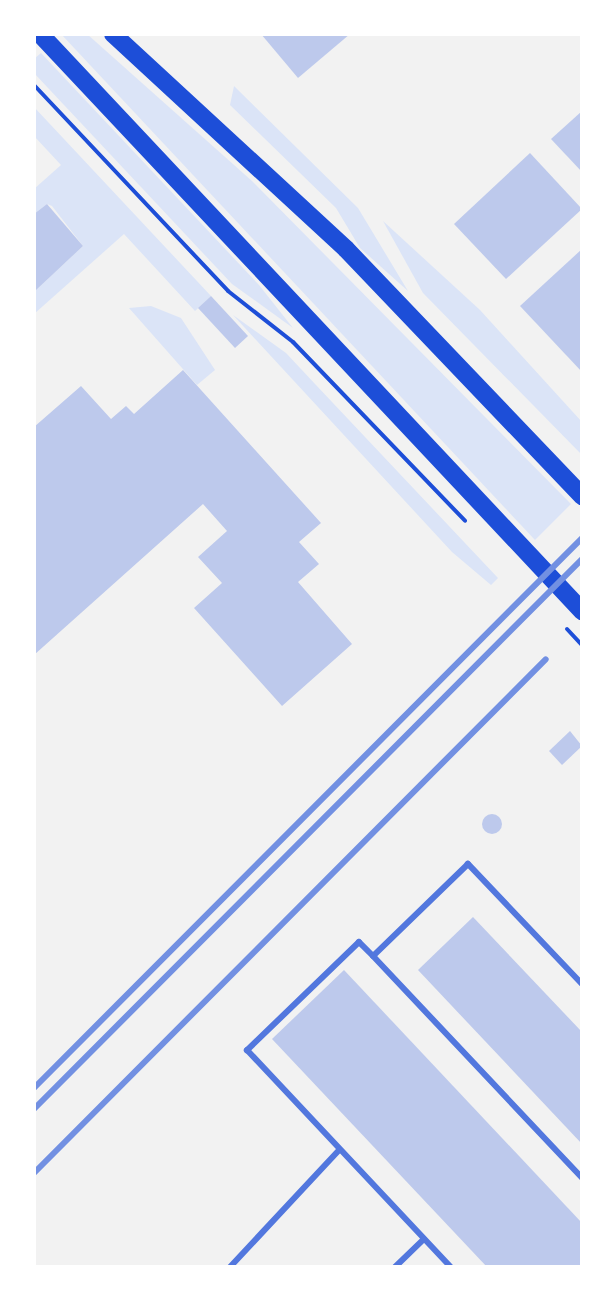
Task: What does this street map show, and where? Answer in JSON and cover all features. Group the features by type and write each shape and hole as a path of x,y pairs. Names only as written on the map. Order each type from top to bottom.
{"main road":[{"path":"40,34 582,611"},
{"path":"113,34 346,249 582,496"}],"lane":[{"path":"373,956 468,864 582,984"},
{"path":"451,1267 247,1050 359,942 582,1178"},
{"path":"230,1267 339,1150"},
{"path":"395,1267 424,1239"}],"path":[{"path":"34,85 228,291 293,342 477,533"},
{"path":"562,623 582,645"}],"shaded area":[{"path":"61,34 87,34 252,181 571,504 535,540"},
{"path":"41,53 259,285 293,328 232,284 34,73 34,59"},
{"path":"234,86 358,208 408,291 360,248 336,208 230,105"},
{"path":"34,107 211,296 195,311 124,234 34,314 34,292 83,246 52,206 47,204 34,214 34,189 61,165 34,136"},
{"path":"383,221 480,310 582,422 582,455 423,293"},
{"path":"151,306 181,318 215,370 197,385 129,308"},
{"path":"233,315 286,353 498,578 491,585 452,552"}],"building":[{"path":"261,34 350,34 298,78"},
{"path":"582,111 582,172 551,139"},
{"path":"530,153 582,209 506,279 454,224"},
{"path":"47,204 83,246 34,292 34,214"},
{"path":"582,249 582,372 520,306"},
{"path":"211,296 248,336 235,348 198,308"},
{"path":"183,370 321,523 299,542 319,564 298,582 352,644 282,706 194,608 222,583 198,557 227,531 203,504 34,655 34,427 81,386 111,419 126,406 134,414"},
{"path":"570,731 582,746 562,765 549,751"},
{"path":"488,814 496,814 502,824 496,834 488,834 482,828 482,820"},
{"path":"473,917 582,1032 582,1144 418,970"},
{"path":"344,970 582,1223 582,1267 487,1267 272,1039"}],"railway":[{"path":"34,1088 582,538"},
{"path":"34,1109 582,559"},
{"path":"34,1173 546,659"}]}
